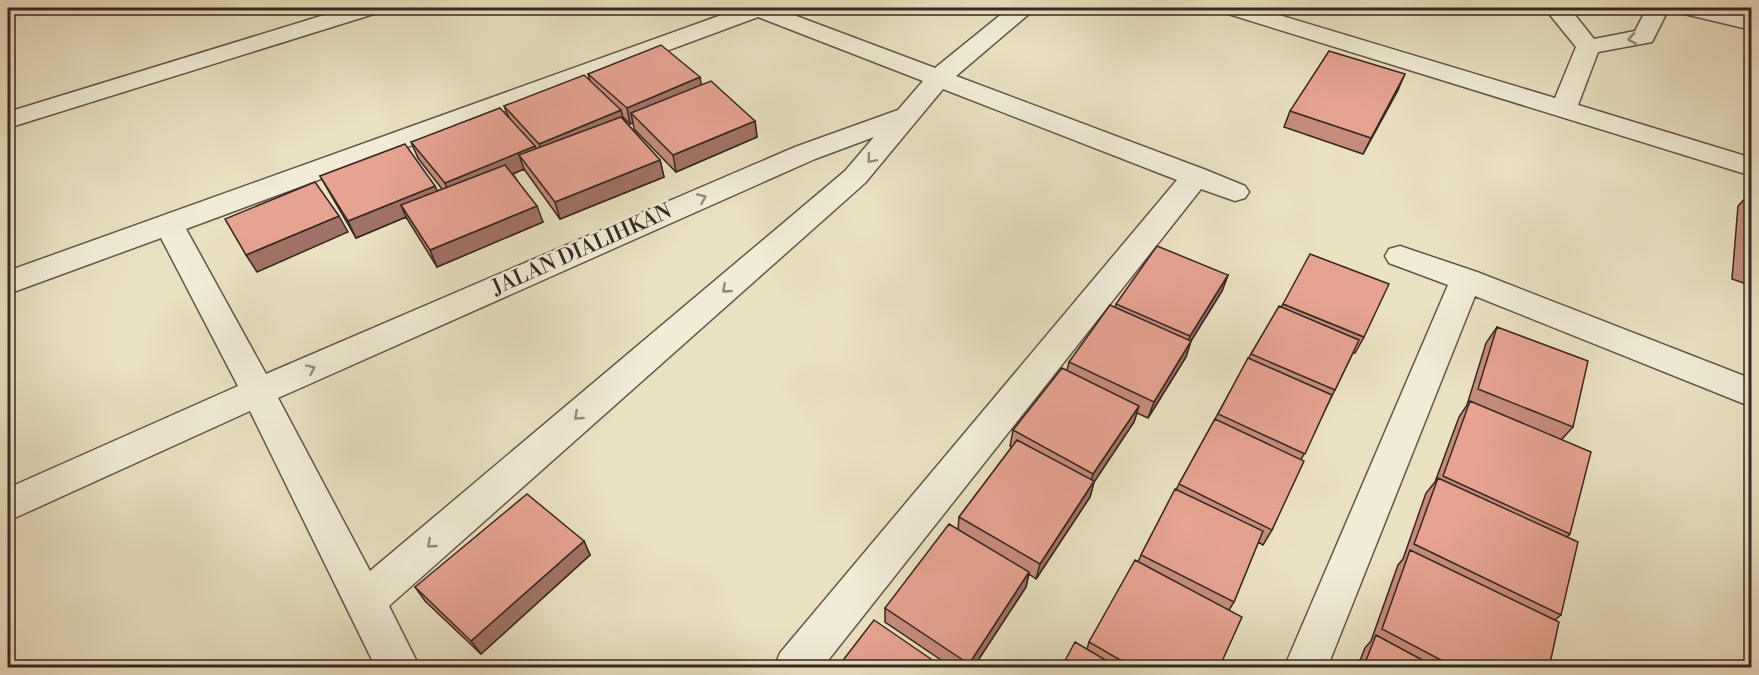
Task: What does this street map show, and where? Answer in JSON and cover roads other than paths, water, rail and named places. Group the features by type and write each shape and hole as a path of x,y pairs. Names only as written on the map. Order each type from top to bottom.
{"street":[{"path":"8,120 308,16 369,8"},
{"path":"8,283 757,8 1235,192"},
{"path":"365,601 855,177 939,78 1022,8"},
{"path":"1233,8 1752,166"},
{"path":"1563,8 1562,15 1588,47"},
{"path":"1588,47 1644,37 1658,8"},
{"path":"1692,8 1752,23"},
{"path":"1563,109 1588,47"},
{"name":"JALAN DIALIHKAN","path":"8,505 258,392 805,153 909,115"},
{"path":"795,668 1196,176"},
{"path":"168,224 258,392 399,668"},
{"path":"1400,256 1752,394"},
{"path":"1305,668 1466,280"}]}
